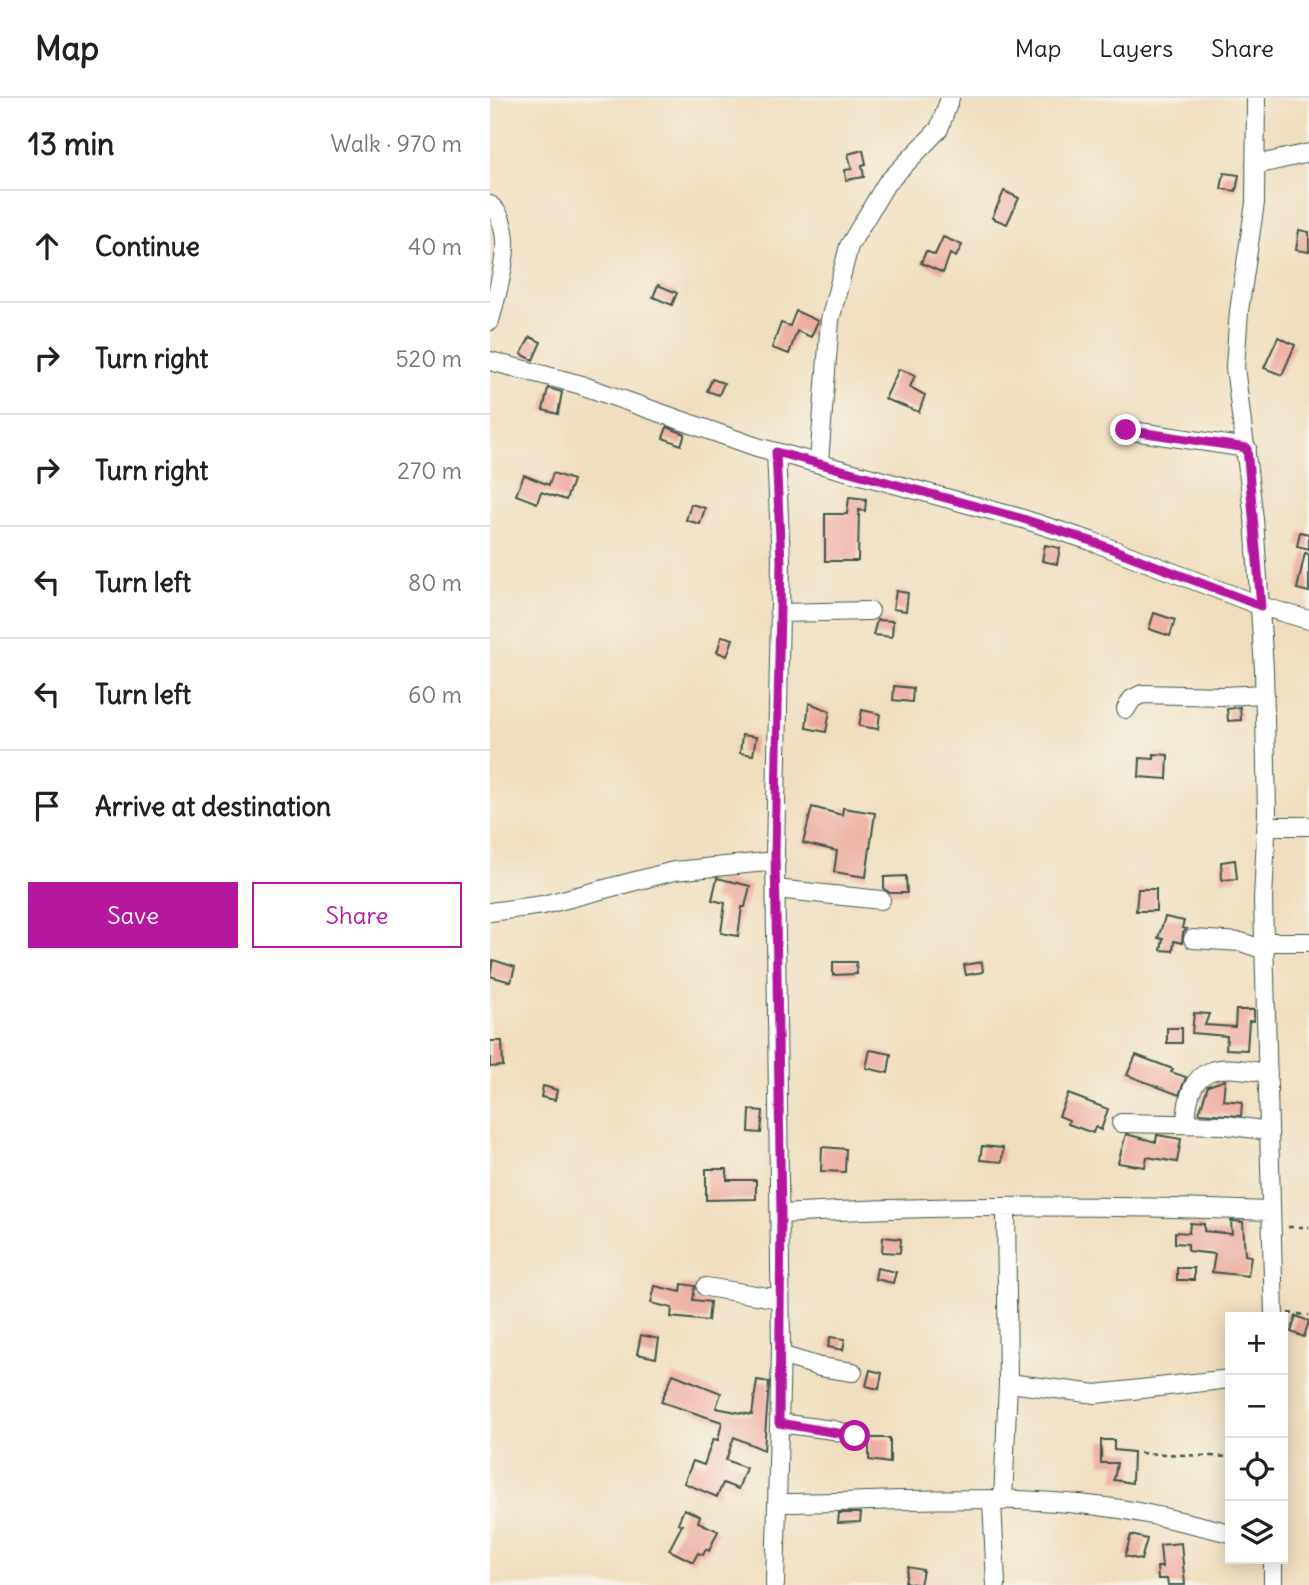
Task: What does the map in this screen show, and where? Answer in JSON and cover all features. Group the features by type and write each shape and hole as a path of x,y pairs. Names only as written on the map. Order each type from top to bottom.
{"street":[{"path":"819,462 830,320 849,246 886,184 939,128 950,98"},
{"path":"1256,98 1255,203 1239,311 1235,367 1247,448 1261,606 1265,694 1265,946 1274,1312"},
{"path":"1255,165 1309,153"},
{"path":"490,205 502,222 504,240 490,321"},
{"path":"490,360 565,380 776,452 1032,522 1261,606 1309,620"},
{"path":"1126,430 1247,448"},
{"path":"775,1585 781,1355 776,861 781,561 776,452"},
{"path":"779,613 870,611"},
{"path":"1126,709 1132,699 1142,694 1265,694"},
{"path":"1266,826 1309,826"},
{"path":"490,912 543,905 674,871 776,861"},
{"path":"776,889 881,900"},
{"path":"1193,939 1265,946 1309,942"},
{"path":"1186,1124 1191,1096 1204,1073 1212,1068 1268,1073"},
{"path":"1121,1123 1186,1124 1269,1131"},
{"path":"781,1214 892,1206 1006,1207 1270,1219"},
{"path":"996,1585 998,1501 1008,1383 1006,1207"},
{"path":"706,1287 780,1298"},
{"path":"781,1355 808,1364 853,1372"},
{"path":"1008,1383 1096,1394 1225,1380"},
{"path":"779,1423 855,1436"},
{"path":"778,1503 998,1501 1119,1509 1225,1531"},
{"path":"1273,1564 1273,1585"}],"path":[{"path":"1270,1219 1309,1227"},
{"path":"1288,1314 1309,1315"},
{"path":"1140,1453 1225,1457"}],"building":[{"path":"863,150 866,164 862,165 864,177 846,180 845,170 852,169 848,154"},
{"path":"1224,173 1239,175 1236,191 1221,189"},
{"path":"1004,191 1019,198 1007,224 992,218"},
{"path":"1299,230 1309,232 1309,252 1296,250"},
{"path":"943,237 962,245 956,257 950,254 943,273 921,263 926,251 935,255"},
{"path":"658,285 677,293 672,305 653,297"},
{"path":"796,311 818,321 811,337 797,331 789,354 772,348 781,323 790,326"},
{"path":"530,337 541,342 533,360 521,354"},
{"path":"1278,337 1295,345 1282,375 1264,368"},
{"path":"899,369 915,375 910,387 925,395 919,412 885,399"},
{"path":"712,379 724,383 719,395 707,391"},
{"path":"548,388 562,392 558,414 543,410"},
{"path":"667,427 685,434 681,445 663,438"},
{"path":"553,473 573,480 566,500 541,492 537,503 516,495 524,475 549,485"},
{"path":"849,497 866,499 865,511 859,510 858,561 825,561 825,514 847,514"},
{"path":"691,504 705,508 700,524 686,520"},
{"path":"1300,532 1309,534 1309,549 1297,546"},
{"path":"1045,545 1060,548 1057,564 1042,561"},
{"path":"1305,553 1309,554 1309,592 1297,589"},
{"path":"896,591 908,593 906,611 893,609"},
{"path":"1154,613 1175,620 1170,636 1149,629"},
{"path":"877,620 893,621 892,637 873,635"},
{"path":"722,636 733,639 727,656 717,652"},
{"path":"894,686 913,688 912,702 893,700"},
{"path":"809,703 830,711 826,732 806,728"},
{"path":"1240,707 1241,720 1228,721 1227,709"},
{"path":"862,710 880,714 878,729 859,726"},
{"path":"742,735 756,737 753,755 740,753"},
{"path":"1154,754 1168,755 1167,779 1139,777 1140,758 1154,759"},
{"path":"812,807 842,815 843,808 875,813 866,877 834,872 837,851 803,843"},
{"path":"1235,860 1237,879 1222,880 1221,862"},
{"path":"906,876 907,893 890,893 884,889 884,877"},
{"path":"717,878 750,886 745,907 742,907 738,936 721,933 725,903 712,900"},
{"path":"1138,889 1156,889 1156,911 1136,911"},
{"path":"1165,917 1184,921 1182,928 1187,929 1183,933 1182,943 1174,941 1173,951 1161,950 1163,939 1158,938"},
{"path":"493,960 515,967 511,982 490,976"},
{"path":"833,962 856,962 857,974 833,975"},
{"path":"982,962 983,972 966,975 964,965"},
{"path":"1236,1010 1254,1010 1254,1021 1249,1021 1247,1050 1226,1049 1227,1036 1192,1033 1194,1013 1209,1014 1205,1025 1235,1027"},
{"path":"1167,1028 1182,1028 1182,1043 1167,1043"},
{"path":"490,1041 502,1041 503,1066 490,1067"},
{"path":"870,1050 891,1054 888,1073 866,1068"},
{"path":"1136,1055 1186,1077 1179,1095 1127,1075"},
{"path":"1225,1080 1223,1100 1242,1102 1241,1116 1199,1113 1208,1086"},
{"path":"543,1086 557,1090 555,1100 541,1097"},
{"path":"1068,1094 1108,1109 1101,1130 1095,1127 1093,1133 1068,1124 1069,1120 1059,1116"},
{"path":"750,1110 763,1111 761,1133 749,1132"},
{"path":"1126,1134 1156,1142 1157,1135 1181,1139 1177,1162 1147,1157 1145,1167 1118,1163"},
{"path":"982,1146 1003,1148 1002,1162 980,1160"},
{"path":"822,1147 846,1149 845,1172 821,1171"},
{"path":"706,1169 727,1169 727,1180 756,1180 756,1199 706,1200"},
{"path":"1231,1221 1243,1222 1245,1255 1251,1256 1248,1276 1212,1272 1215,1254 1188,1251 1188,1244 1175,1243 1175,1232 1189,1233 1190,1223 1204,1224 1204,1231 1232,1234"},
{"path":"883,1237 901,1239 900,1253 882,1252"},
{"path":"877,1268 896,1272 893,1283 875,1279"},
{"path":"1177,1268 1194,1268 1194,1280 1177,1280"},
{"path":"682,1284 695,1286 693,1300 710,1302 708,1321 671,1317 672,1308 651,1303 655,1286 681,1292"},
{"path":"1296,1316 1309,1321 1304,1337 1291,1332"},
{"path":"641,1335 659,1339 656,1358 637,1354"},
{"path":"830,1337 845,1339 843,1350 828,1347"},
{"path":"870,1370 882,1373 879,1389 866,1386"},
{"path":"673,1374 721,1393 716,1408 752,1415 757,1380 769,1382 764,1450 734,1437 726,1460 746,1468 738,1489 723,1483 717,1497 684,1483 693,1461 704,1465 713,1439 718,1440 722,1422 661,1402"},
{"path":"869,1438 890,1438 890,1463 869,1460"},
{"path":"1101,1440 1114,1440 1114,1450 1133,1452 1132,1483 1114,1480 1117,1463 1101,1463"},
{"path":"684,1509 700,1516 698,1522 718,1531 709,1551 706,1549 703,1555 698,1553 693,1562 669,1550 682,1525 678,1523"},
{"path":"839,1513 861,1513 860,1522 838,1523"},
{"path":"1131,1535 1147,1539 1141,1560 1125,1556"},
{"path":"1181,1543 1185,1585 1168,1585 1167,1579 1158,1579 1157,1567 1162,1567 1160,1545"},
{"path":"908,1567 923,1570 920,1585 905,1582"}],"route":[{"path":"855,1436 833,1430 779,1423 781,1214 775,854 781,561 776,452 1020,518 1091,541 1261,606 1247,448 1126,430"}]}
